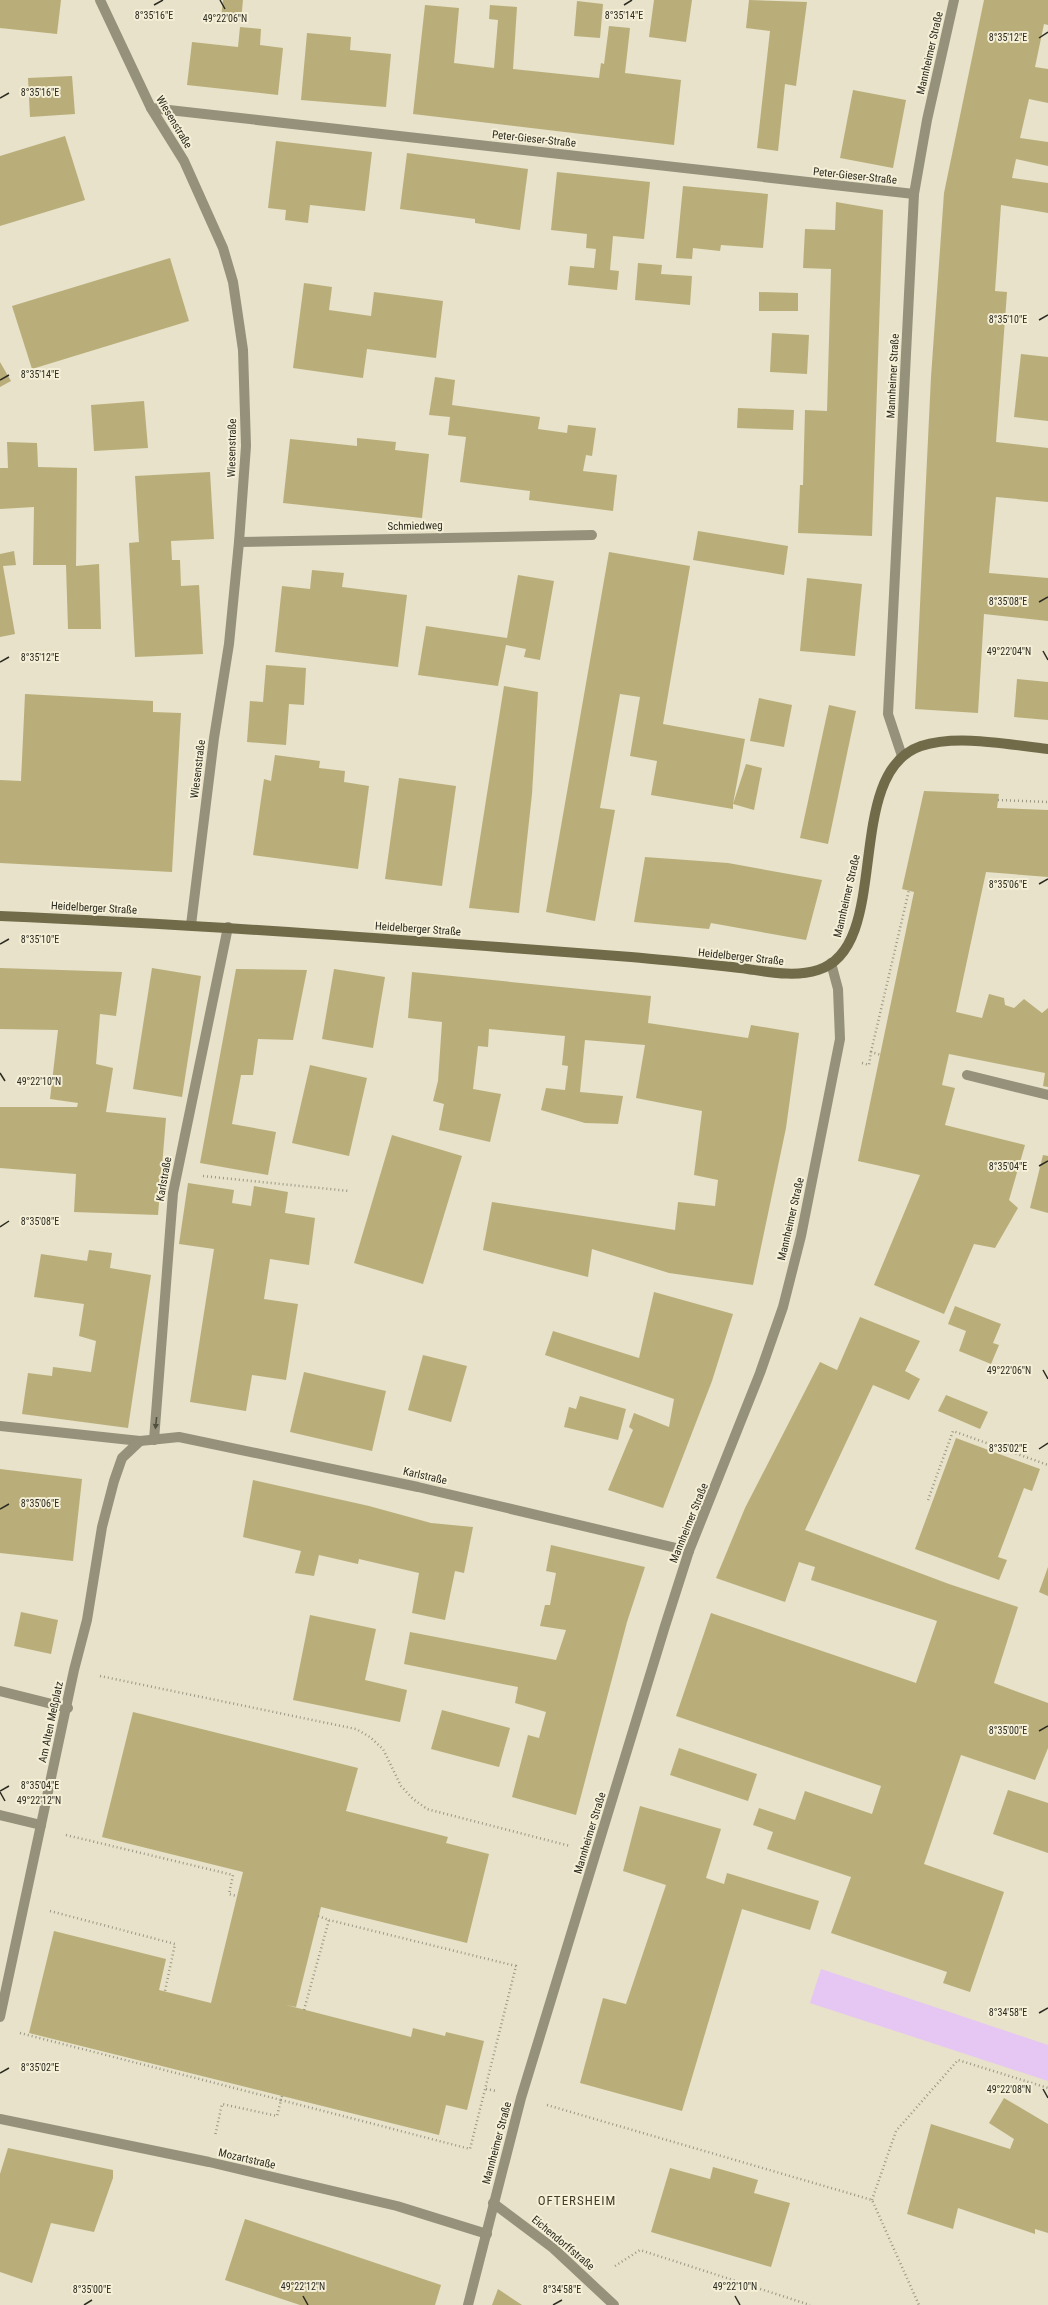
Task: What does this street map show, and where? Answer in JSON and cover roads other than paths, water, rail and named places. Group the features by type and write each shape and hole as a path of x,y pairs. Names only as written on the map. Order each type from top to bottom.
{"street":[{"name":"Wiesenstraße","path":"100,0 151,108 184,162 204,202 223,248 233,282 241,335 246,446 239,542 229,644 214,738 191,925"},
{"name":"Mannheimer Straße","path":"902,756 888,714 914,194 927,120 954,0"},
{"name":"Peter-Gieser-Straße","path":"151,108 914,194"},
{"name":"Schmiedweg","path":"239,542 592,535"},
{"name":"Mannheimer Straße","path":"468,2305 521,2098 689,1551 760,1373 782,1307 801,1236 840,1039 838,989 831,964 846,952 851,938 858,912 878,805 885,780 902,756 920,746 954,741 1048,749"},
{"name":"Heidelberger Straße","path":"0,916 228,927 654,959 785,974 819,970 831,964"},
{"name":"Karlstraße","path":"154,1440 158,1406 173,1193 228,927"},
{"path":"967,1075 1048,1095"},
{"name":"Karlstraße","path":"0,1426 140,1441 179,1437 202,1441 418,1487 689,1551"},
{"name":"Am Alten Meßplatz","path":"0,2017 40,1827 68,1708 74,1670 87,1620 102,1527 114,1481 122,1458 140,1441"},
{"path":"0,1691 68,1708"},
{"path":"0,1815 40,1827"},
{"name":"Mozartstraße","path":"0,2119 209,2162 397,2206 487,2234"},
{"name":"Eichendorffstraße","path":"493,2203 553,2248 614,2305"}],"district":[{"name":"OFTERSHEIM","path":"577,2200"}]}
